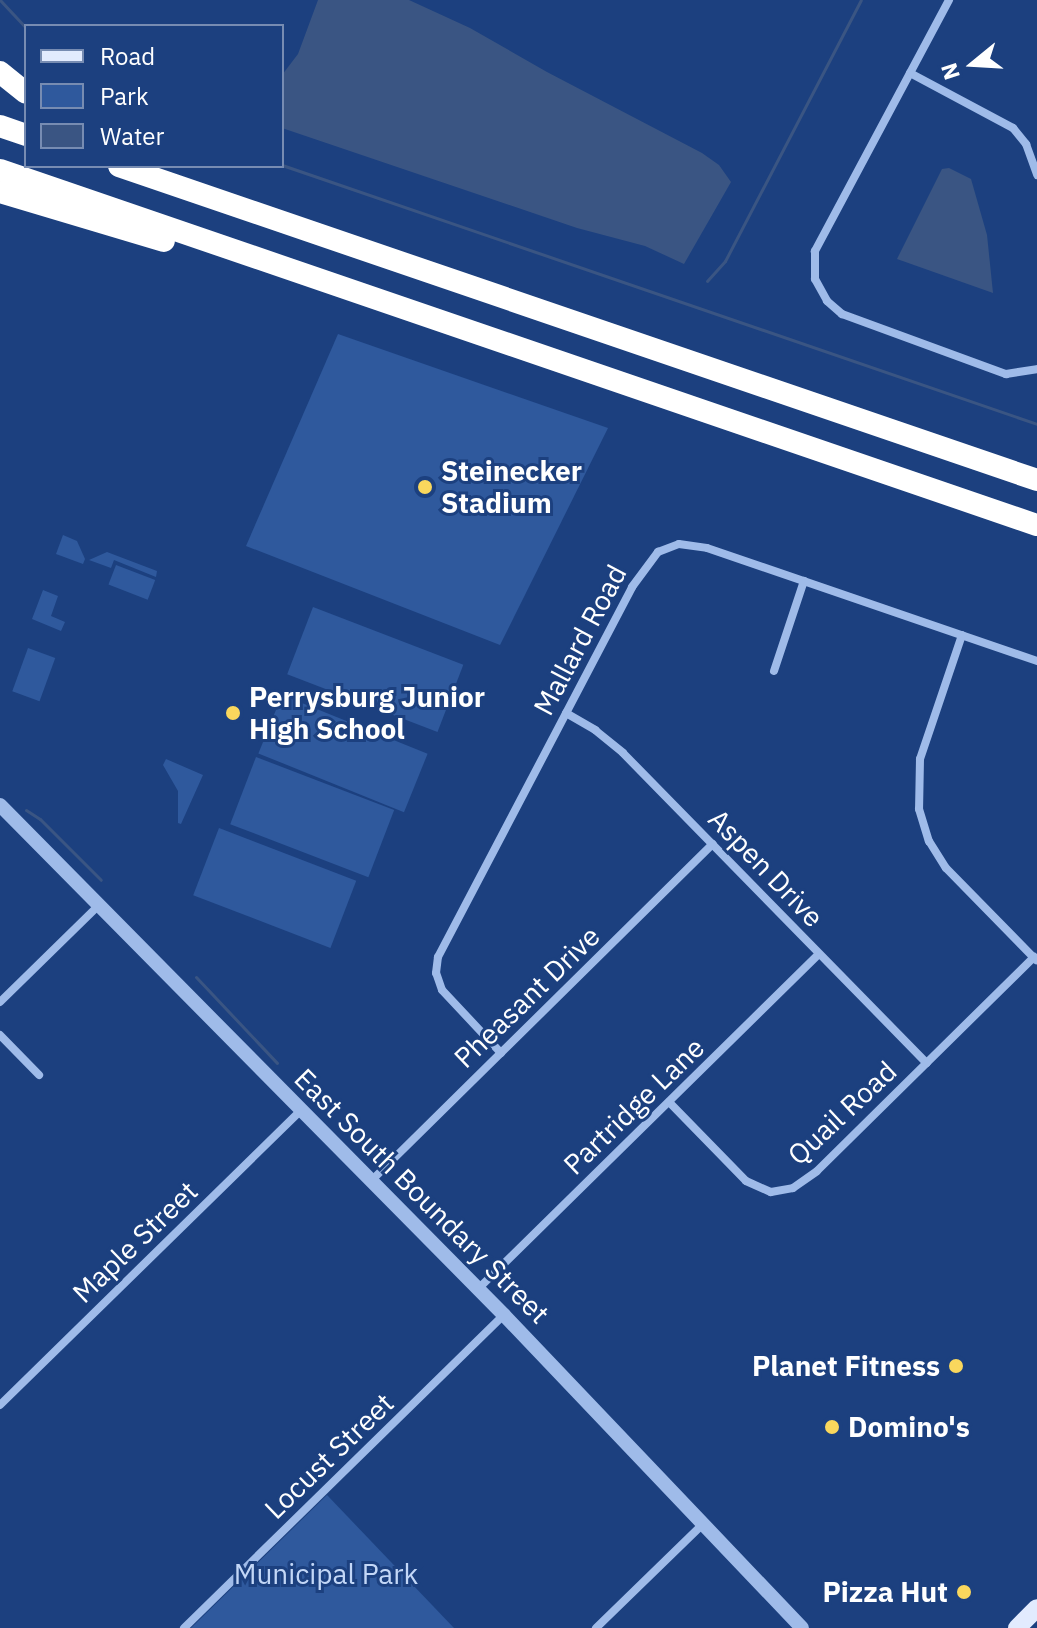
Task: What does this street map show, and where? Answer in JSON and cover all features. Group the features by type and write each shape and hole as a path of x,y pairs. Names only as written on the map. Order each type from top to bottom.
{"highway":[{"path":"0,72 24,91"},
{"path":"0,126 24,134"},
{"path":"125,168 1037,480"},
{"path":"164,168 205,184 238,205"},
{"path":"0,170 1037,525"},
{"path":"0,192 453,325"}],"main road":[{"path":"1017,1628 1037,1608"}],"street":[{"path":"949,0 815,251 815,279 827,301 842,314 1006,374 1037,369"},
{"path":"910,73 1013,128 1026,144 1035,162 1037,175"},
{"name":"Mallard Road","path":"501,1053 442,990 436,973 438,957 643,568 664,548 693,545 1037,661"},
{"path":"774,671 804,581"},
{"path":"962,635 920,759 919,809 929,841 946,868 1036,959"},
{"name":"Aspen Drive","path":"566,713 607,739 927,1063"},
{"name":"East South Boundary Street","path":"0,805 504,1315 801,1628"},
{"name":"Pheasant Drive","path":"370,1181 713,844"},
{"path":"0,1002 99,905"},
{"name":"Partridge Lane","path":"478,1289 819,954"},
{"name":"Quail Road","path":"669,1102 746,1181 766,1191 779,1192 793,1188 817,1171 1036,959"},
{"path":"0,1035 39,1075"},
{"name":"Maple Street","path":"0,1405 300,1111"},
{"name":"Locust Street","path":"184,1628 504,1315"},
{"path":"596,1628 703,1524"}],"green space":[{"name":"Steinecker Stadium","path":"338,334 608,428 500,645 246,546"},
{"path":"63,535 77,541 85,559 83,564 56,554"},
{"path":"107,552 157,571 156,577 114,560 111,568 89,560"},
{"path":"116,565 155,580 148,600 108,585"},
{"path":"43,590 58,596 51,616 65,622 61,631 32,619"},
{"path":"313,607 463,665 438,732 287,674"},
{"path":"28,648 55,658 40,701 12,691"},
{"path":"282,695 428,754 404,812 258,753"},
{"path":"256,757 394,810 368,877 230,824"},
{"path":"166,759 203,775 181,824 178,823 178,791 163,765"},
{"path":"219,828 356,881 330,948 193,895"},
{"name":"Municipal Park","path":"327,1495 454,1628 191,1628"}],"water":[{"path":"318,0 409,0 470,28 702,153 719,165 731,182 684,264 645,246 577,228 284,129 284,72 298,54"},
{"path":"949,168 971,179 987,235 993,293 897,259 942,169"}],"waterway":[{"path":"0,0 24,26"},
{"path":"707,281 725,261 861,0"},
{"path":"284,166 1037,424"},
{"path":"26,810 40,819 101,880"},
{"path":"196,977 277,1063"}],"place":[{"name":"Steinecker Stadium","path":"425,487"},
{"name":"Perrysburg Junior High School","path":"233,713"},
{"name":"Planet Fitness","path":"956,1366"},
{"name":"Domino's","path":"832,1427"},
{"name":"Pizza Hut","path":"964,1592"}]}
